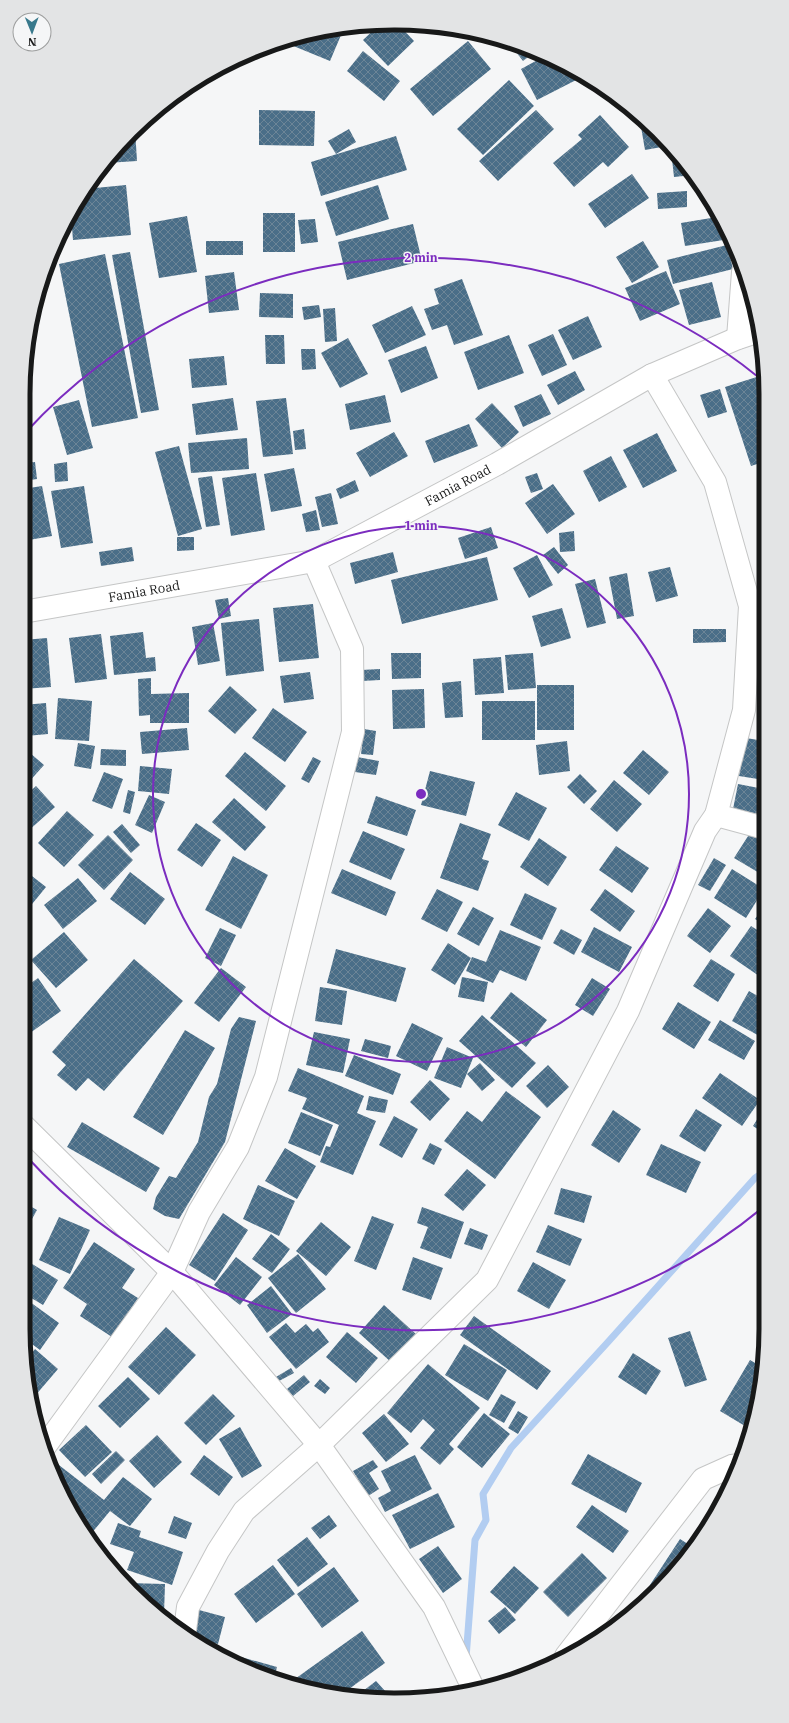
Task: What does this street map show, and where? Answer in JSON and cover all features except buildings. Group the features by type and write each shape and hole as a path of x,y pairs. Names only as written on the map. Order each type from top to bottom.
{"street":[{"path":"738,338 742,284"},
{"name":"Famia Road","path":"30,611 314,561 497,464 652,376 738,338 754,333"},
{"path":"185,1627 188,1607 218,1550 244,1511 319,1445 487,1280 628,1011 705,831 716,815 744,710 750,606 715,482 652,376"},
{"path":"48,1442 172,1272 200,1212 238,1147 266,1077 353,732 352,649 314,561"},
{"path":"716,815 759,827"},
{"path":"30,1132 172,1272 319,1445 434,1607 471,1685"},
{"path":"574,1645 704,1479 732,1466"}],"waterway":[{"path":"466,1658 475,1540 486,1520 483,1494 511,1448 759,1175"}]}
